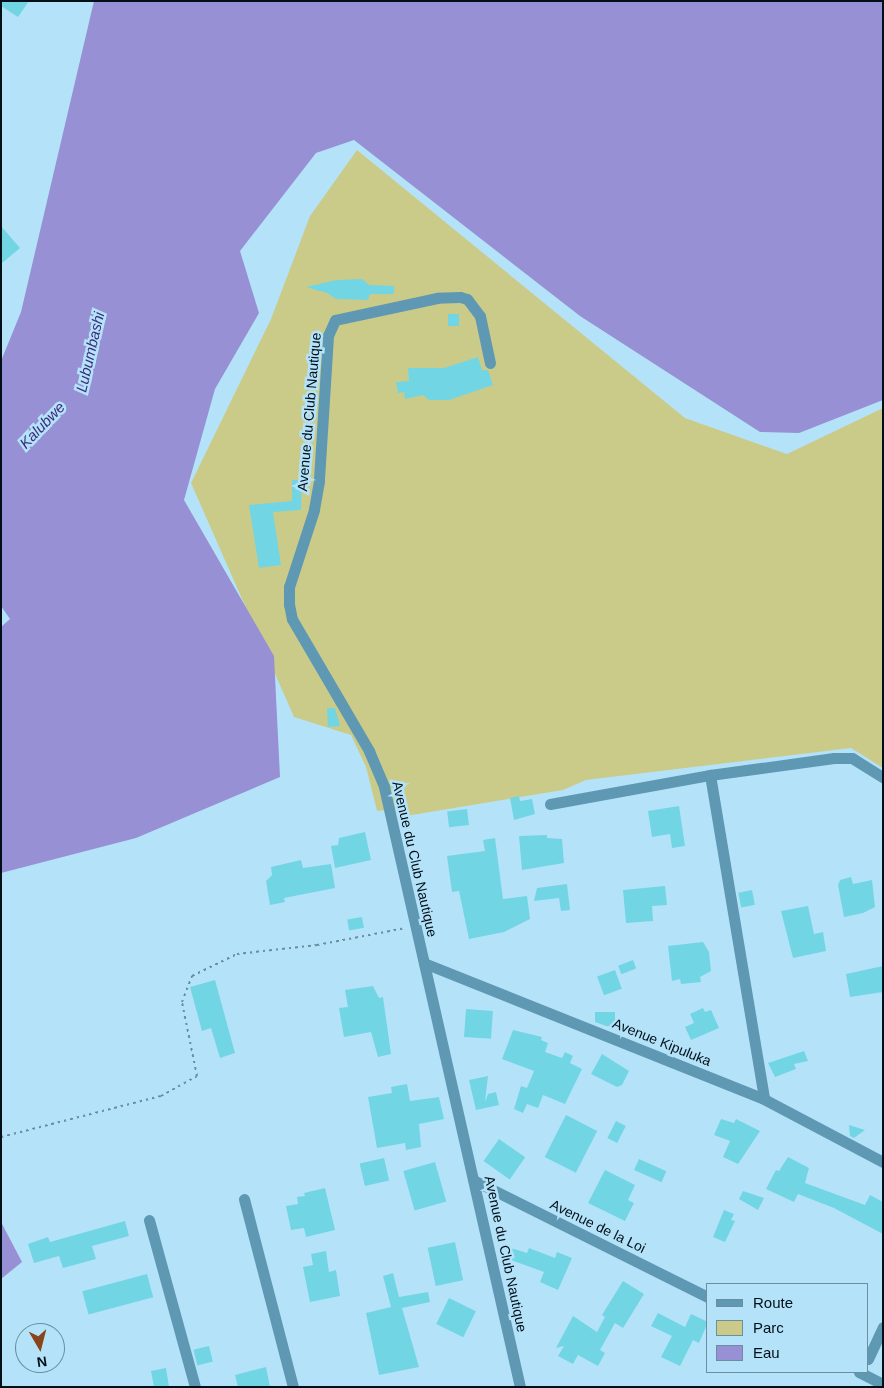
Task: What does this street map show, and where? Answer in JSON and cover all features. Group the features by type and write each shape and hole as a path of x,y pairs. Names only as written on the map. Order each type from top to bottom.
{"street":[{"name":"Avenue du Club Nautique","path":"490,362 480,316 467,299 460,297 437,298 335,320 328,336 325,412 314,510 289,587 292,619 369,751 384,787 476,1181 520,1387"},
{"path":"550,804 710,775 846,757 883,777"},
{"path":"710,775 764,1100"},
{"name":"Avenue Kipuluka","path":"424,963 764,1100 883,1162"},
{"name":"Avenue de la Loi","path":"476,1181 706,1296"},
{"path":"244,1199 293,1387"},
{"path":"149,1220 195,1387"},
{"path":"869,1357 883,1327"},
{"path":"863,1373 883,1384"}],"path":[{"path":"1,1137 161,1096 197,1076 182,1002 192,976 237,954 317,945 417,926"}],"green space":[{"path":"357,150 685,418 787,454 883,408 883,768 851,748 586,780 563,790 406,816 403,808 377,811 366,767 351,735 294,717 191,483 271,319 310,216"}],"water":[{"path":"94,1 883,1 883,400 799,433 760,432 580,316 354,140 316,153 240,251 259,313 215,389 184,500 274,656 280,777 136,838 1,873 1,627 10,619 1,606 1,361 21,312"},
{"path":"1,1222 22,1262 1,1279"}],"building":[{"path":"1,1 29,1 18,17 1,6"},
{"path":"1,226 20,248 1,264"},
{"path":"362,279 369,285 394,286 394,294 370,294 368,300 336,299 327,293 306,287 336,280"},
{"path":"448,314 459,314 459,326 448,326"},
{"path":"478,357 482,370 488,370 493,385 449,400 429,400 423,395 405,399 404,392 398,393 396,382 409,381 408,368 444,368"},
{"path":"292,480 302,480 301,510 273,512 281,565 259,568 249,505 292,501"},
{"path":"327,708 335,708 340,726 328,727"},
{"path":"519,796 520,801 532,799 535,814 514,820 510,798"},
{"path":"679,806 685,846 672,848 670,834 652,837 648,811"},
{"path":"467,809 469,825 449,827 447,811"},
{"path":"365,832 371,860 335,868 331,846 338,845 339,838"},
{"path":"547,835 547,838 562,839 564,863 522,870 519,836"},
{"path":"495,838 503,899 527,896 530,919 504,932 469,939 459,891 452,892 447,856 485,851 483,840"},
{"path":"301,860 303,868 331,864 335,888 284,898 285,902 270,905 266,881 272,875 271,867"},
{"path":"851,877 853,884 872,880 875,907 863,913 844,917 838,885 840,880"},
{"path":"567,884 570,910 561,911 559,898 534,901 537,888"},
{"path":"665,886 667,905 652,906 653,921 626,923 623,890"},
{"path":"752,890 755,905 741,907 738,893"},
{"path":"808,906 814,934 823,932 826,951 793,958 781,911"},
{"path":"362,917 364,928 349,930 347,920"},
{"path":"703,942 709,952 711,971 700,977 701,982 681,984 680,979 672,981 668,946"},
{"path":"633,960 636,968 621,974 618,966"},
{"path":"883,966 883,992 850,997 846,974"},
{"path":"615,970 622,989 604,995 597,976"},
{"path":"215,980 235,1053 220,1058 211,1028 202,1031 190,987"},
{"path":"373,986 379,998 383,997 391,1054 378,1057 371,1032 344,1037 339,1008 348,1007 345,990"},
{"path":"703,1008 705,1012 711,1010 719,1028 691,1040 685,1027 694,1023 690,1014"},
{"path":"466,1009 493,1011 491,1039 464,1037"},
{"path":"595,1012 615,1012 615,1029 595,1022"},
{"path":"513,1030 542,1037 541,1040 548,1043 545,1052 562,1058 565,1052 573,1056 570,1063 582,1069 565,1104 543,1095 538,1108 527,1104 523,1113 514,1109 521,1086 527,1088 534,1071 502,1059"},
{"path":"804,1051 808,1061 794,1064 796,1069 775,1077 768,1063"},
{"path":"602,1054 629,1071 622,1085 617,1087 591,1074"},
{"path":"488,1076 485,1102 488,1094 496,1092 499,1105 476,1110 469,1080"},
{"path":"407,1084 410,1101 439,1097 444,1119 419,1124 421,1147 406,1150 405,1143 377,1148 368,1097 392,1093 391,1087"},
{"path":"566,1115 597,1131 576,1173 545,1157"},
{"path":"721,1119 734,1123 736,1119 760,1131 738,1164 723,1157 730,1141 714,1135"},
{"path":"616,1121 626,1126 617,1143 607,1138"},
{"path":"849,1125 865,1130 854,1138 850,1136"},
{"path":"499,1139 525,1157 510,1179 484,1161"},
{"path":"788,1157 809,1168 805,1183 865,1205 870,1195 883,1202 883,1234 834,1208 798,1194 794,1202 766,1189 776,1170 779,1171"},
{"path":"384,1158 389,1180 365,1186 360,1164"},
{"path":"639,1159 666,1171 662,1182 634,1170"},
{"path":"435,1162 446,1201 415,1211 403,1171"},
{"path":"605,1170 635,1185 628,1200 634,1203 625,1221 588,1203"},
{"path":"325,1188 335,1230 306,1237 304,1228 291,1230 286,1206 298,1204 297,1197 305,1196 304,1193"},
{"path":"743,1191 764,1198 758,1210 739,1199"},
{"path":"724,1210 734,1214 731,1220 735,1221 725,1242 713,1237"},
{"path":"125,1221 129,1236 92,1246 96,1259 63,1268 59,1256 34,1263 28,1244 48,1237 50,1242"},
{"path":"455,1242 463,1280 436,1286 428,1248"},
{"path":"511,1248 527,1253 529,1248 555,1258 557,1252 572,1258 558,1290 540,1282 544,1272 508,1259"},
{"path":"326,1251 329,1272 336,1270 340,1296 310,1302 303,1267 313,1265 311,1254"},
{"path":"393,1273 399,1297 428,1292 430,1302 402,1308 419,1367 379,1375 366,1313 391,1307 383,1276"},
{"path":"147,1274 153,1297 88,1315 82,1291"},
{"path":"623,1281 644,1294 623,1328 615,1323 600,1350 605,1353 598,1366 578,1355 573,1364 558,1356 564,1346 556,1348 573,1316 597,1332 605,1317 602,1315"},
{"path":"449,1298 476,1311 463,1337 436,1324"},
{"path":"658,1313 685,1327 691,1314 706,1321 706,1327 699,1343 693,1340 680,1366 661,1357 672,1336 651,1326"},
{"path":"209,1346 213,1362 197,1365 193,1350"},
{"path":"266,1367 270,1387 238,1387 235,1375"},
{"path":"166,1368 169,1387 154,1387 151,1371"}],"water label":[{"name":"Lubumbashi","path":"90,352"},
{"name":"Kalubwe","path":"42,425"}]}
